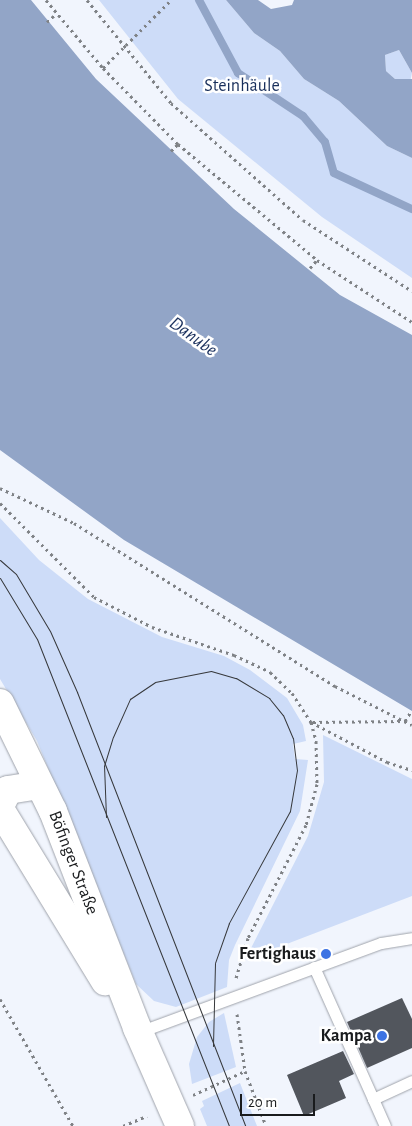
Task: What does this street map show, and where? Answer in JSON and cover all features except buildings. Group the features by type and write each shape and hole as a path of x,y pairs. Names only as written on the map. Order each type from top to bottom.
{"street":[{"name":"Böfinger Straße","path":"0,703 40,785 138,1030 180,1126"},
{"path":"0,808 8,790 40,785"},
{"name":"Böfinger Straße","path":"0,808 138,1030"}],"lane":[{"path":"138,1030 381,943 412,938"},
{"path":"314,967 384,1126"},
{"path":"372,1099 412,1081"}],"path":[{"path":"46,0 103,68 178,144 317,260 412,322"},
{"path":"88,0 171,103 303,220 412,291"},
{"path":"103,68 126,48 171,0"},
{"path":"47,22 56,14"},
{"path":"171,151 178,144"},
{"path":"310,268 317,260"},
{"path":"0,488 74,523 335,686 412,725"},
{"path":"0,503 94,597 152,627 234,655 270,672 292,693 311,722 316,741 317,784 306,825 248,938 234,995 245,1071 266,1126"},
{"path":"405,722 412,710"},
{"path":"311,722 405,722"},
{"path":"311,722 387,762 412,770"},
{"path":"0,999 72,1126"},
{"path":"123,1126 132,1122"}],"green space":[{"name":"Steinhäule","path":"99,0 226,0 254,33 280,51 304,79 339,101 387,146 412,158 412,278 322,217 178,99"},
{"path":"399,50 412,73 410,82 395,79 386,71 385,55"},
{"path":"0,518 39,560 88,599 162,637 224,656 250,670 287,698 303,725 306,741 293,744 295,759 308,760 300,811 235,945 229,960 227,987 176,1007 154,1001 136,984 37,741 0,679"},
{"path":"323,735 412,779 412,896 245,960 308,836 324,782"},
{"path":"224,1013 236,1067 192,1084 189,1064 197,1037 209,1022"},
{"path":"240,1083 257,1126 207,1126 200,1109 204,1106 202,1101"}],"water":[{"name":"Danube","path":"0,0 31,0 96,79 234,209 340,295 412,335 412,711 124,540 0,450"},
{"path":"226,0 258,0 271,9 292,5 294,0 412,0 412,73 399,50 385,55 386,71 395,79 412,79 412,158 387,146 339,101 304,79 280,51 254,33"}],"waterway":[{"path":"199,0 238,73 303,116 325,142 334,173 412,209"}],"tram line":[{"path":"0,560 16,574 50,631 77,692 245,1126"},
{"path":"0,578 37,639 229,1126"},
{"path":"106,817 104,766 113,737 130,699 155,682 211,671 236,678 269,698 283,715 293,738 297,770 290,811 229,923 215,963 213,1046"}],"place":[{"name":"Fertighaus","path":"326,954"},
{"name":"Kampa","path":"382,1036"}]}
